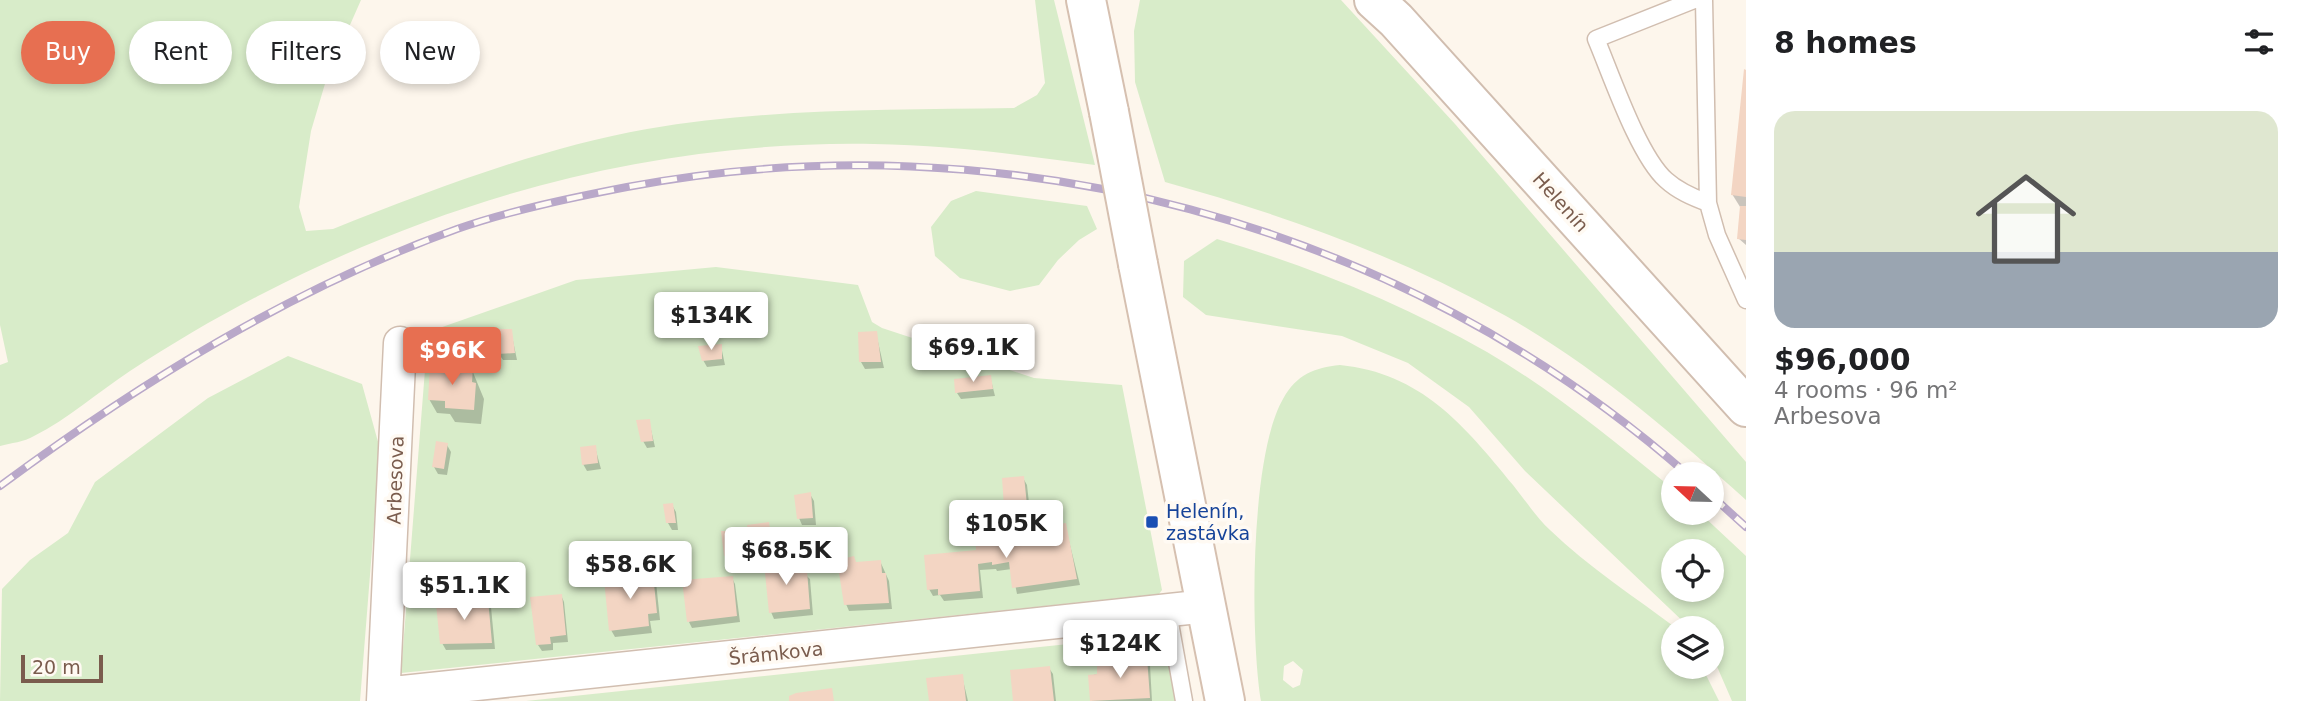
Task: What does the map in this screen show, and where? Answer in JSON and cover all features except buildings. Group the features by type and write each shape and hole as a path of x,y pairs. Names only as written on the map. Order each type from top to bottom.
{"main road":[{"path":"1086,0 1225,701"},
{"name":"Helenín","path":"1374,0 1396,20 1741,394"}],"street":[{"name":"Arbesova","path":"384,698 400,343"},
{"name":"Šrámkova","path":"384,698 1207,606"}],"lane":[{"path":"1694,0 1596,38 1645,149 1663,178 1682,193 1708,203"},
{"path":"1703,0 1708,203 1717,235 1746,300"},
{"path":"1168,612 1184,701"}],"green space":[{"path":"0,0 361,0 352,21 246,21 246,84 325,84 311,131 299,207 306,231 333,229 527,158 647,129 784,114 1014,108 1037,95 1045,83 1035,0 1054,0 1095,165 929,146 793,145 714,152 636,164 558,181 482,202 334,259 195,331 130,371 47,429 26,440 0,446 0,365 8,362 0,325"},
{"path":"1140,0 1341,0 1455,124 1746,462 1746,500 1724,480 1724,462 1703,462 1601,378 1506,316 1424,274 1340,239 1253,208 1165,182 1135,82 1134,31"},
{"path":"976,191 1087,206 1097,229 1079,240 1058,260 1039,285 1010,291 960,278 935,256 931,227 951,201"},
{"path":"1217,239 1286,261 1389,302 1487,352 1558,398 1661,479 1661,525 1713,525 1746,556 1746,701 1732,701 1722,679 1724,616 1677,616 1663,602 1724,602 1724,539 1661,539 1661,600 1525,471 1469,407 1408,363 1342,336 1206,315 1183,297 1184,261"},
{"path":"716,267 858,285 872,322 882,328 1034,378 1122,385 1162,590 1159,594 401,673 428,332 576,280"},
{"path":"288,356 362,384 380,449 360,701 0,701 2,589 30,560 68,533 95,482 208,398"},
{"path":"1340,365 1369,370 1394,379 1438,405 1477,442 1550,530 1596,569 1661,617 1661,679 1708,679 1719,701 1261,701 1254,591 1264,461 1272,426 1283,399 1300,378 1314,370","holes":["1293,661 1303,670 1300,685 1293,688 1283,680 1284,666"]},
{"path":"1164,634 1177,701 526,701"}],"railway":[{"path":"0,486 108,410 219,341 335,280 457,229 520,210 627,187 769,169 911,166 1052,180 1190,209 1325,254 1453,313 1574,386 1672,462"},
{"path":"1724,507 1746,527"}],"place":[{"name":"Helenín, zastávka","path":"1152,522"}]}
